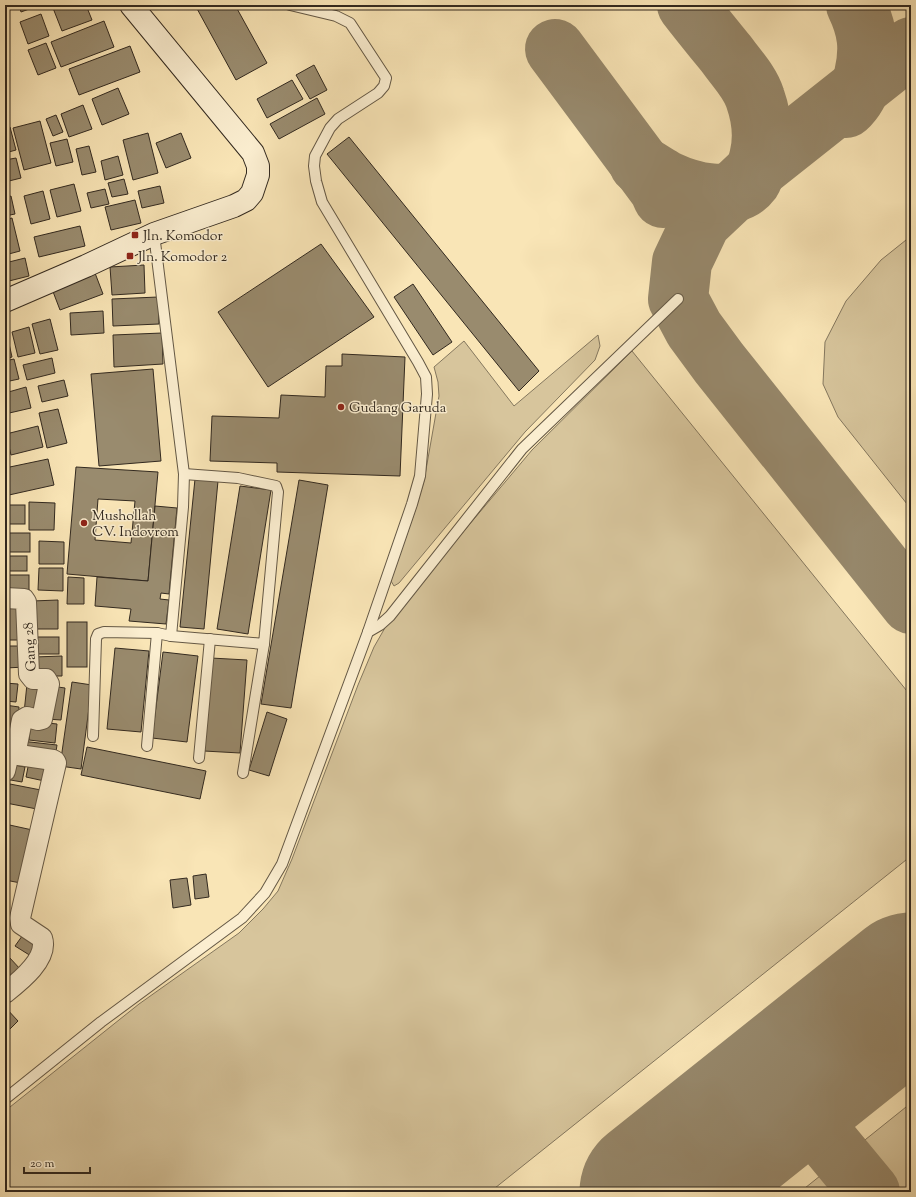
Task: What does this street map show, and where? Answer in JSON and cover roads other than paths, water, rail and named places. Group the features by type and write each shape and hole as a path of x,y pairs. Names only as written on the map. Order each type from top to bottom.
{"street":[{"path":"5,300 86,266 154,234 234,206 246,200 252,193 258,175 258,166 253,153 131,5"},
{"name":"Gang 28","path":"5,598 24,598 26,602 29,674 33,679 46,679 49,684 42,719 38,720 27,717 24,718 16,750 8,762"},
{"path":"5,993 25,976 42,951 42,938 21,924 20,918 56,764 53,760 8,762"}],"lane":[{"path":"5,1099 101,1022 242,918 265,893 282,864 368,632 412,504 420,476 427,394 426,377 322,202 316,181 314,166 315,156 330,128 338,119 378,93 384,86 386,78 350,23 336,16 290,5"},
{"path":"154,234 184,474 184,507 171,636"},
{"path":"368,632 380,625 390,616 522,449 678,299"},
{"path":"184,474 238,478 276,486 278,492 264,644 243,773"},
{"path":"93,736 96,639 98,634 104,632 157,633 171,636 264,644"},
{"path":"147,746 157,633"},
{"path":"199,758 210,639"}],"place":[{"name":"Jln. Komodor","path":"135,235"},
{"name":"Jln. Komodor 2","path":"130,256"},
{"name":"Gudang Garuda","path":"341,407"},
{"name":"Mushollah CV. Indovrom","path":"84,523"}]}
